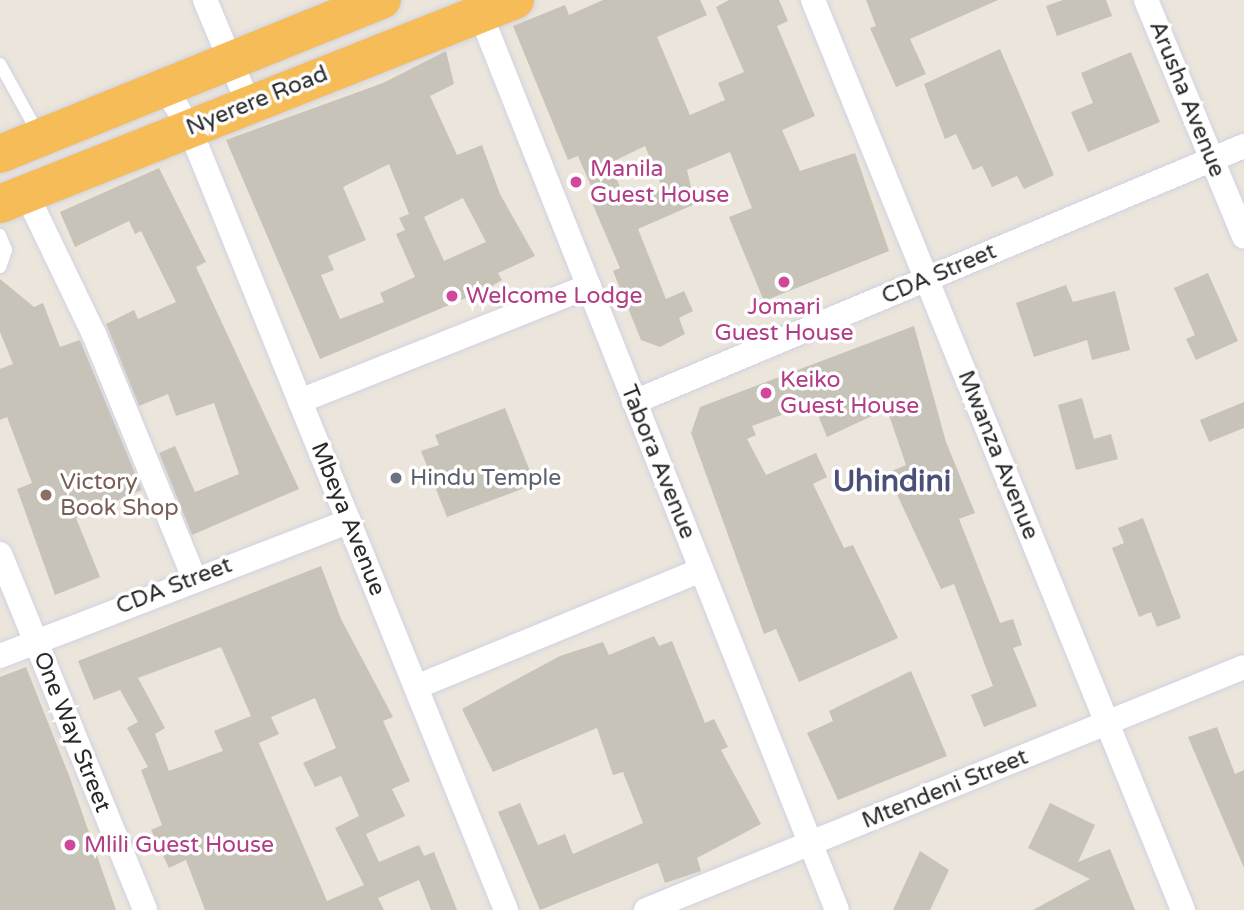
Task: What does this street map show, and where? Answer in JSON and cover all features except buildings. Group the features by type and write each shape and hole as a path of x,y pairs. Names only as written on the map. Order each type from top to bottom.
{"highway":[{"path":"0,154 228,59 382,0"},
{"name":"Nyerere Road","path":"13,199 248,103 497,7"}],"street":[{"path":"205,0 248,103"},
{"name":"Mwanza Avenue","path":"813,0 1184,910"},
{"name":"Arusha Avenue","path":"1146,0 1244,237"},
{"name":"Tabora Avenue","path":"497,7 589,286 836,910"},
{"name":"Mbeya Avenue","path":"164,86 189,127 506,910"},
{"name":"CDA Street","path":"634,402 1244,146"},
{"path":"13,199 94,334 194,578"},
{"path":"300,401 589,286"},
{"name":"CDA Street","path":"0,656 194,578 349,521"},
{"name":"One Way Street","path":"0,554 145,910"},
{"path":"416,687 701,570"},
{"name":"Mtendeni Street","path":"646,910 1244,667"}],"lane":[{"path":"0,64 40,136"},
{"path":"0,235 6,250 0,267"}],"place":[{"name":"Manila Guest House","path":"576,182"},
{"name":"Jomari Guest House","path":"784,282"},
{"name":"Welcome Lodge","path":"452,296"},
{"name":"Keiko Guest House","path":"766,393"},
{"name":"Hindu Temple","path":"396,478"},
{"name":"Victory Book Shop","path":"46,495"},
{"name":"Mlili Guest House","path":"70,845"}],"district":[{"name":"Uhindini","path":"892,482"}]}
